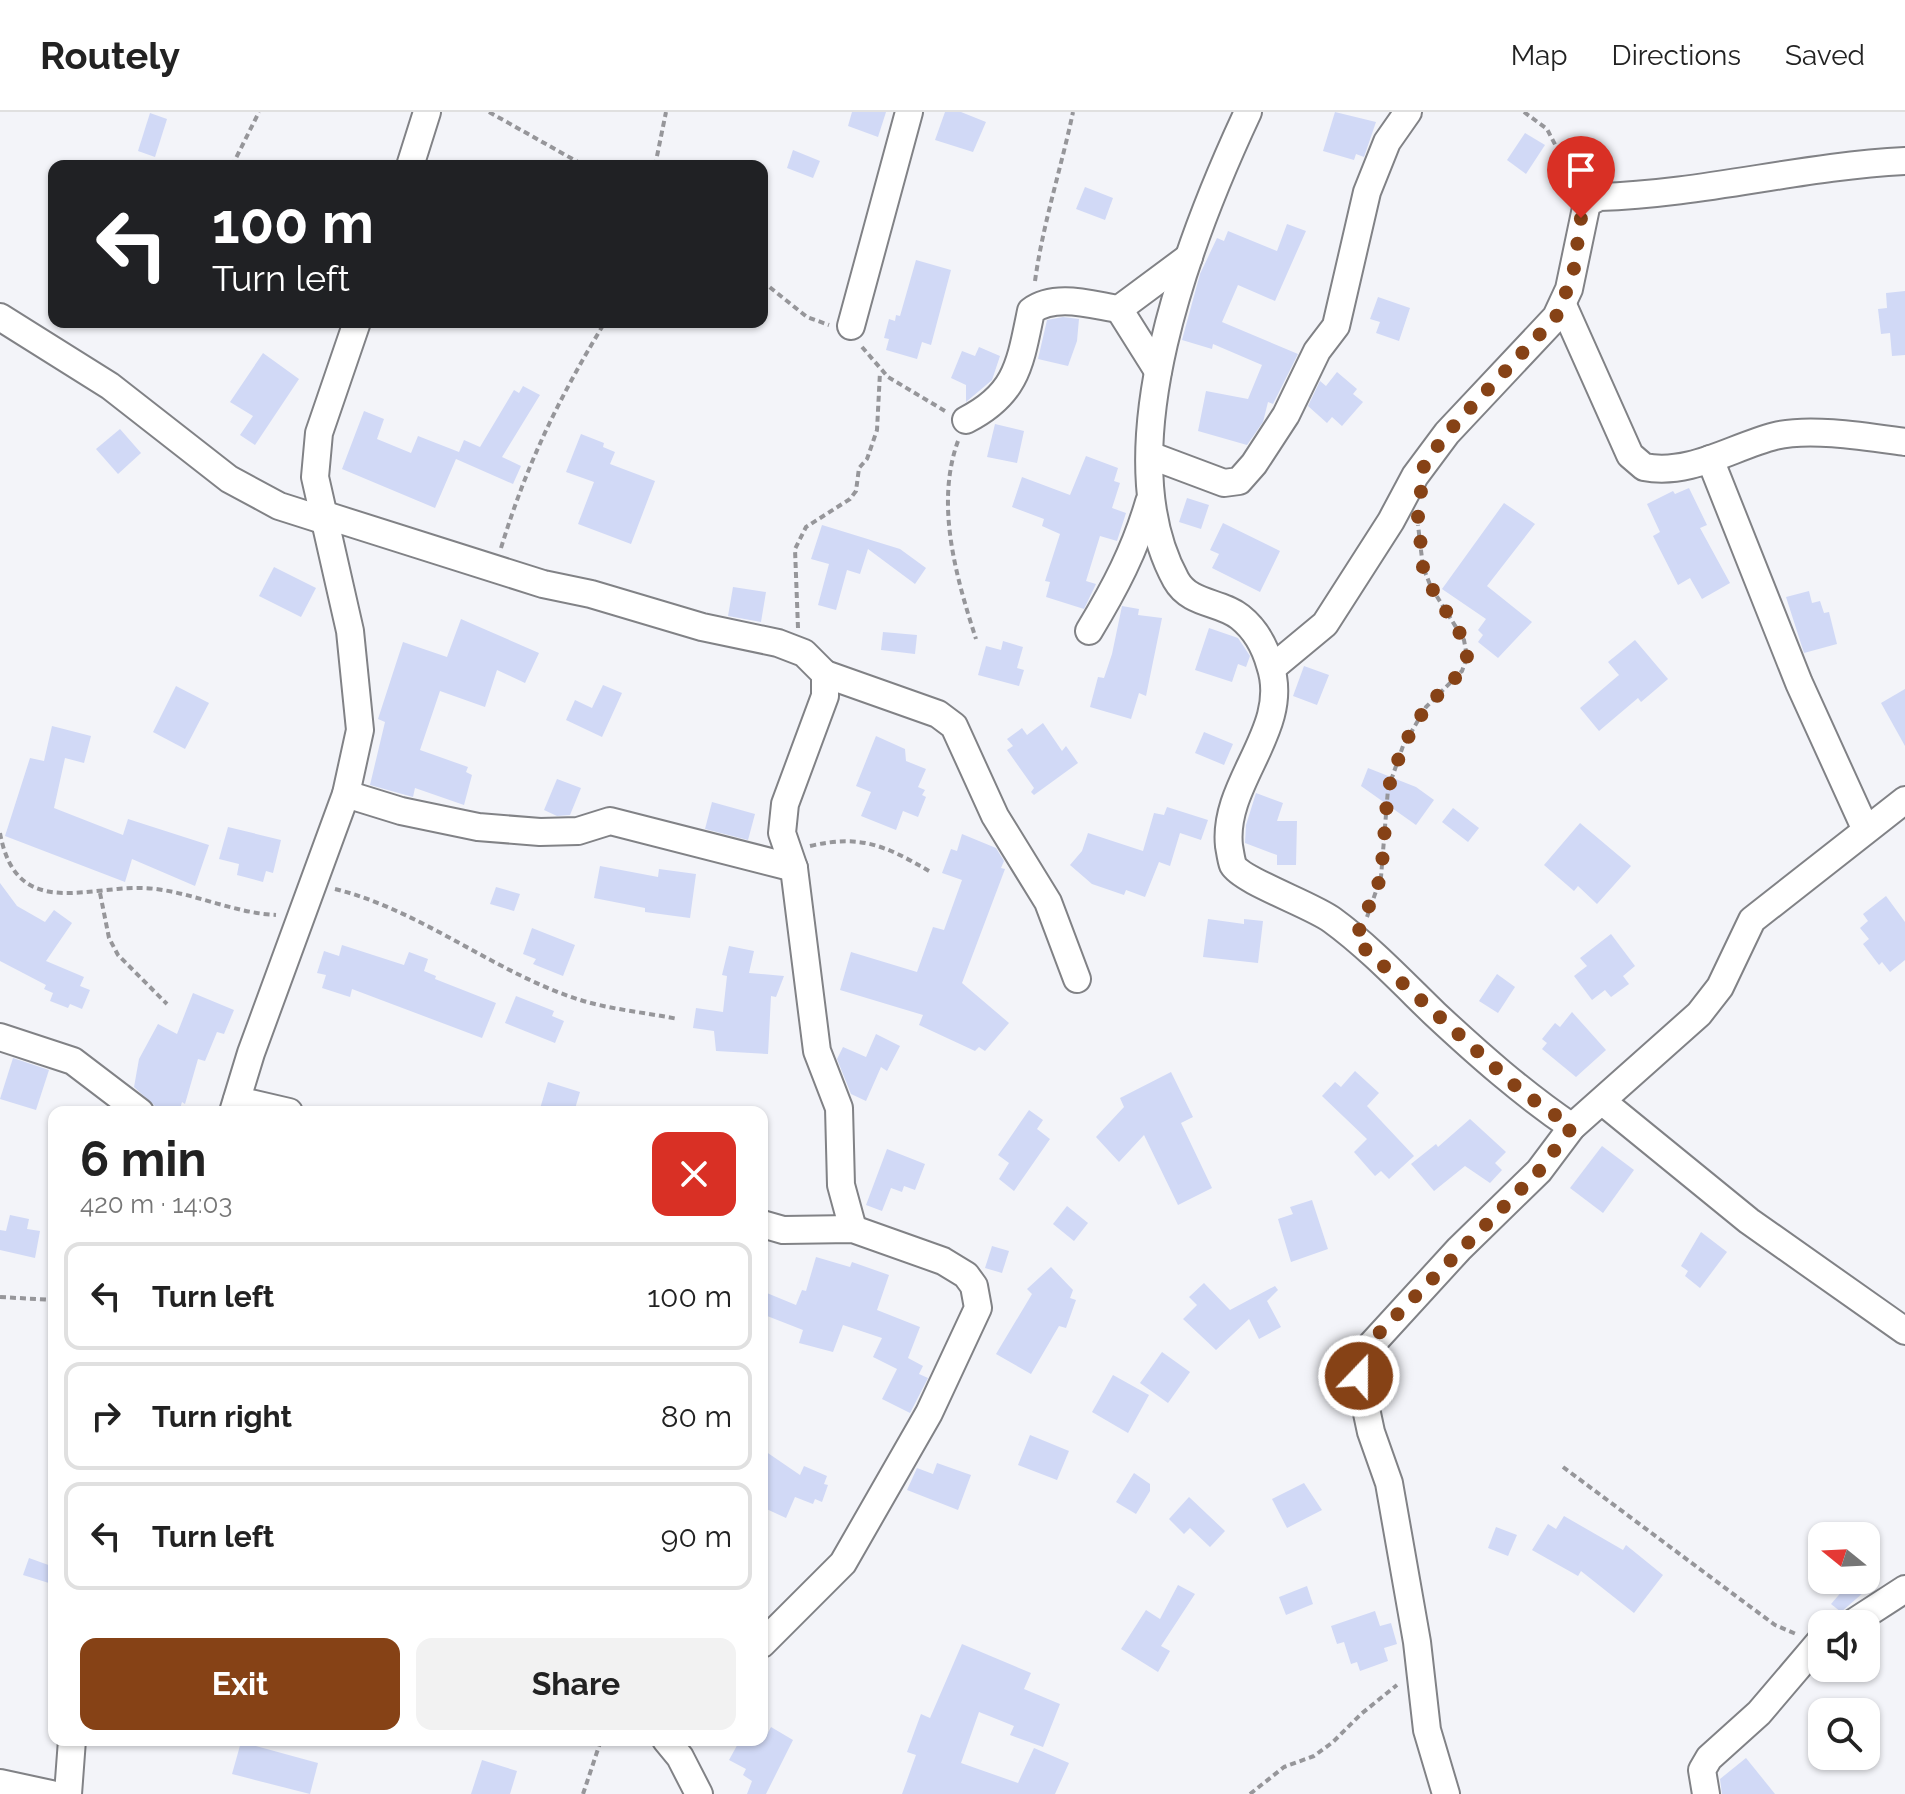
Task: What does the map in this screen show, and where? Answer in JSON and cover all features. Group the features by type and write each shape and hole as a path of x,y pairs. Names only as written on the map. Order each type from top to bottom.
{"street":[{"path":"412,160 427,112"},
{"path":"851,326 909,112"},
{"path":"1248,112 1189,257 1158,371 1151,495 1155,527 1177,581 1188,594 1239,616 1261,641 1272,668 1275,694 1272,713 1233,807 1229,844 1233,865 1245,877 1317,911 1355,940 1522,1092 1572,1127"},
{"path":"1152,456 1224,483 1239,481 1254,464 1286,415 1317,351 1336,326 1367,192 1387,142 1408,112"},
{"path":"1272,668 1325,624 1391,521 1415,476 1447,433 1545,329 1563,305 1587,203 1599,197 1744,182 1804,169 1905,161"},
{"path":"966,420 992,406 1006,392 1022,350 1031,311 1047,303 1071,302 1119,309 1189,257"},
{"path":"1563,305 1630,455 1644,467 1655,469 1695,465 1778,435 1807,433 1905,442"},
{"path":"1119,309 1158,371"},
{"path":"0,317 53,347 132,402 229,479 279,506 494,570 797,650 825,674 938,714 954,726 995,816 1048,902 1077,979"},
{"path":"235,1106 251,1053 346,794 360,730 350,631 315,477 319,433 355,328"},
{"path":"1710,459 1799,683 1865,828"},
{"path":"1089,631 1123,576 1137,544 1151,495"},
{"path":"825,674 825,696 785,804 782,833 791,860 817,1051 839,1108 841,1185 853,1229"},
{"path":"346,794 401,811 478,827 540,832 578,831 610,821 791,860"},
{"path":"1446,1794 1427,1730 1420,1667 1389,1483 1371,1432 1359,1376 1361,1356 1449,1260 1539,1171 1572,1127 1699,1014 1720,987 1752,920 1865,828 1905,800"},
{"path":"0,1037 73,1061 132,1106"},
{"path":"1603,1102 1749,1221 1905,1331"},
{"path":"821,1231 841,1185"},
{"path":"768,1226 783,1230 853,1229 943,1261 966,1275 974,1286 978,1308 929,1413 843,1563 768,1638"},
{"path":"1873,1610 1905,1589"},
{"path":"1706,1794 1702,1770 1709,1758 1759,1713 1808,1654"},
{"path":"68,1794 72,1746"},
{"path":"677,1746 699,1794"},
{"path":"0,1783 51,1794"}],"path":[{"path":"235,160 259,112"},
{"path":"489,112 574,160"},
{"path":"656,160 666,112"},
{"path":"1031,311 1042,229 1073,112"},
{"path":"1524,112 1547,129 1587,203"},
{"path":"768,286 807,317 828,325 851,326 866,355 880,369 934,406 966,420 951,467 948,493 954,556 976,639"},
{"path":"494,570 519,490 558,399 601,328"},
{"path":"797,650 795,549 806,527 850,499 856,491 859,468 873,448 877,430 880,369"},
{"path":"1355,940 1381,877 1388,789 1403,746 1426,707 1462,671 1467,657 1464,640 1431,587 1423,567 1418,517"},
{"path":"0,833 10,870 20,879 55,893 154,889 267,915 302,917"},
{"path":"791,860 842,839 895,850 929,871"},
{"path":"315,884 371,898 494,961 586,1002 678,1019"},
{"path":"100,893 109,938 118,955 167,1004"},
{"path":"0,1297 48,1300"},
{"path":"1563,1467 1775,1625 1808,1637"},
{"path":"1250,1794 1284,1767 1314,1756 1333,1742 1361,1714 1420,1667"},
{"path":"583,1794 599,1746"}],"building":[{"path":"852,112 886,112 878,137 848,126"},
{"path":"945,112 961,112 986,122 973,152 935,140"},
{"path":"1335,112 1376,122 1364,157 1356,154 1354,160 1323,151"},
{"path":"150,113 167,119 155,157 138,151"},
{"path":"1525,133 1545,145 1526,174 1507,160"},
{"path":"793,150 820,161 813,178 787,168"},
{"path":"1085,187 1113,198 1105,220 1076,209"},
{"path":"1287,224 1306,231 1275,301 1238,285 1222,322 1298,354 1273,404 1268,402 1263,422 1247,445 1198,431 1206,391 1248,399 1262,365 1213,344 1212,349 1182,340 1200,274 1217,238 1224,241 1228,231 1277,251"},
{"path":"916,260 951,270 931,345 922,342 917,359 886,350 889,339 884,338 889,319 895,321 896,315 900,316"},
{"path":"1905,291 1905,355 1892,356 1890,333 1881,334 1878,309 1887,308 1886,293"},
{"path":"1378,297 1410,308 1399,341 1376,333 1380,322 1370,319"},
{"path":"1063,317 1079,319 1077,341 1068,366 1038,359 1047,320"},
{"path":"979,347 1000,356 992,380 966,402 966,385 951,378 962,351 975,356"},
{"path":"263,353 299,379 255,445 240,435 253,416 230,402"},
{"path":"1337,372 1357,389 1353,394 1363,402 1342,426 1332,417 1327,423 1308,406 1320,381 1326,386"},
{"path":"523,386 540,395 502,457 521,466 513,484 456,459 435,508 342,469 364,411 384,419 377,439 411,453 418,436 459,452 464,440 480,447 514,390 519,393"},
{"path":"995,424 1024,431 1017,463 987,457"},
{"path":"120,429 141,453 118,474 96,449"},
{"path":"581,434 604,443 603,447 615,452 610,464 655,481 631,544 578,524 594,482 566,472"},
{"path":"1086,456 1118,468 1114,481 1120,483 1112,508 1126,513 1117,541 1100,536 1086,581 1096,584 1084,609 1046,597 1050,582 1045,581 1060,534 1042,526 1044,519 1012,507 1022,477 1070,495"},
{"path":"1689,488 1707,525 1700,528 1730,583 1702,599 1690,578 1678,585 1653,536 1660,532 1647,504 1673,491 1675,494"},
{"path":"1187,498 1209,505 1201,529 1179,522"},
{"path":"1504,503 1535,524 1487,586 1532,622 1498,658 1478,642 1483,635 1478,630 1486,619 1442,589"},
{"path":"1223,523 1280,551 1260,592 1212,568 1219,554 1210,550"},
{"path":"822,525 900,549 926,568 915,584 868,549 860,574 847,570 836,610 818,605 829,564 811,559"},
{"path":"274,567 316,588 301,617 259,596"},
{"path":"733,587 766,592 761,622 728,616"},
{"path":"1809,591 1812,603 1820,601 1824,613 1829,612 1837,644 1804,653 1786,597"},
{"path":"1122,606 1139,609 1138,615 1162,618 1146,696 1139,693 1131,719 1090,707 1098,677 1104,678 1112,654"},
{"path":"461,619 539,653 525,683 497,670 485,707 440,691 420,750 468,767 466,772 472,775 464,805 415,788 413,797 370,785 385,722 378,719 403,642 447,657"},
{"path":"1209,628 1238,638 1250,656 1246,667 1238,664 1232,682 1195,670"},
{"path":"883,632 917,635 915,654 881,650"},
{"path":"1635,640 1668,679 1641,702 1638,698 1599,731 1580,708 1619,675 1608,662"},
{"path":"1003,641 1023,647 1017,668 1024,670 1019,686 978,675 986,646 1001,650"},
{"path":"1304,666 1329,675 1317,705 1293,696"},
{"path":"603,685 622,693 602,737 566,720 575,700 592,708"},
{"path":"176,686 209,703 185,749 153,732"},
{"path":"1905,689 1905,746 1881,703"},
{"path":"1043,723 1062,751 1066,746 1078,763 1034,795 1031,792 1034,788 1007,750 1013,746 1007,739 1022,728 1027,735"},
{"path":"52,726 91,736 84,763 65,758 54,808 123,835 128,819 209,845 195,886 132,859 125,882 5,836 30,758 44,761"},
{"path":"1204,732 1233,744 1224,765 1195,753"},
{"path":"876,736 905,749 906,761 926,769 918,787 925,790 922,795 926,797 918,817 903,811 896,830 861,816 871,792 856,786"},
{"path":"1368,768 1416,787 1434,800 1416,825 1361,786"},
{"path":"557,779 581,788 570,815 557,816 544,810"},
{"path":"1256,793 1283,803 1277,821 1297,821 1296,865 1277,865 1277,855 1245,843 1246,825"},
{"path":"712,802 755,814 748,840 705,829"},
{"path":"1167,807 1208,820 1201,840 1180,833 1170,866 1159,862 1145,897 1126,890 1124,895 1092,884 1070,865 1082,851 1088,833 1143,851 1154,813 1164,815"},
{"path":"1453,808 1479,828 1468,842 1442,822"},
{"path":"1580,823 1631,866 1597,904 1578,886 1574,891 1544,865"},
{"path":"228,827 281,840 273,873 266,871 263,882 237,875 239,864 219,859"},
{"path":"962,834 996,848 1004,861 1001,868 1005,869 962,983 1009,1023 985,1051 979,1047 975,1051 919,1025 923,1015 840,990 851,952 917,972 933,927 944,930 962,880 942,873 951,849 957,851"},
{"path":"600,866 658,877 659,869 696,874 690,918 645,912 645,908 594,898"},
{"path":"0,883 17,906 45,922 54,910 72,923 46,961 84,977 80,986 90,990 82,1009 70,1004 68,1008 50,1001 53,993 44,989 46,985 0,961"},
{"path":"496,887 520,894 514,911 490,904"},
{"path":"1886,896 1905,922 1905,960 1890,972 1882,962 1879,965 1863,944 1869,939 1860,928 1868,921 1863,914"},
{"path":"1208,919 1244,924 1244,919 1263,921 1258,963 1203,957"},
{"path":"532,928 575,945 563,976 533,964 536,959 523,954"},
{"path":"1611,934 1635,966 1623,976 1629,984 1611,997 1605,990 1592,1000 1574,976 1587,966 1580,958"},
{"path":"342,945 404,965 409,952 428,959 424,971 436,976 435,979 496,1003 482,1038 352,989 350,997 322,988 326,975 317,973 324,951 339,956"},
{"path":"729,946 754,951 749,973 784,976 776,997 771,996 768,1054 716,1051 714,1031 693,1028 696,1008 723,1012 727,976 722,975"},
{"path":"1497,974 1515,987 1498,1013 1479,1001"},
{"path":"193,993 234,1010 224,1034 217,1032 205,1061 198,1059 185,1104 155,1106 134,1087 139,1059 158,1024 177,1034"},
{"path":"516,996 554,1011 552,1016 564,1021 555,1043 505,1023"},
{"path":"1572,1012 1606,1050 1576,1077 1542,1049 1547,1043 1542,1039 1555,1023 1560,1027"},
{"path":"876,1034 900,1046 887,1071 881,1067 866,1101 851,1094 837,1059 843,1047 866,1057"},
{"path":"13,1058 49,1070 36,1110 0,1099"},
{"path":"1355,1071 1379,1093 1367,1106 1414,1156 1389,1179 1381,1171 1375,1176 1354,1152 1367,1139 1322,1096 1335,1082 1341,1087"},
{"path":"1171,1072 1193,1117 1181,1123 1212,1188 1178,1205 1144,1135 1119,1162 1096,1137 1124,1107 1120,1098"},
{"path":"548,1082 580,1092 576,1106 541,1106"},
{"path":"1029,1110 1043,1120 1037,1129 1050,1139 1014,1191 999,1179 1009,1163 998,1155"},
{"path":"1470,1119 1506,1152 1495,1163 1502,1170 1490,1183 1465,1166 1434,1191 1411,1164 1436,1144 1438,1147"},
{"path":"1602,1146 1634,1170 1603,1213 1570,1188"},
{"path":"887,1149 925,1164 915,1190 904,1186 902,1192 891,1188 882,1211 866,1205"},
{"path":"1312,1200 1328,1249 1291,1262 1278,1219 1293,1214 1290,1207"},
{"path":"1067,1206 1088,1223 1074,1241 1053,1224"},
{"path":"10,1215 29,1219 27,1229 40,1231 35,1258 0,1250 0,1230 6,1231"},
{"path":"1701,1232 1727,1252 1700,1288 1685,1276 1688,1271 1681,1266"},
{"path":"992,1246 1009,1251 1002,1273 985,1268"},
{"path":"816,1257 850,1267 852,1262 889,1275 877,1310 920,1327 908,1358 923,1366 919,1374 928,1378 910,1413 882,1399 897,1369 873,1357 882,1338 843,1325 833,1352 799,1343 803,1330 768,1316 768,1293 796,1305 802,1290 806,1291"},
{"path":"1051,1267 1073,1290 1070,1298 1076,1300 1066,1328 1059,1326 1031,1374 996,1354 1032,1294 1027,1289"},
{"path":"1204,1283 1230,1310 1275,1286 1278,1290 1267,1301 1281,1327 1259,1339 1249,1319 1216,1350 1183,1319 1197,1305 1189,1297"},
{"path":"1162,1352 1190,1372 1168,1403 1140,1383"},
{"path":"1113,1375 1149,1395 1128,1433 1092,1412"},
{"path":"1030,1435 1069,1451 1057,1480 1018,1465"},
{"path":"768,1453 800,1475 804,1466 827,1476 824,1484 828,1485 822,1502 815,1499 813,1504 795,1497 786,1518 768,1510"},
{"path":"937,1463 971,1475 958,1510 907,1490 917,1468 933,1474"},
{"path":"1134,1473 1150,1484 1150,1491 1136,1514 1116,1502"},
{"path":"1304,1483 1322,1510 1287,1528 1272,1499"},
{"path":"1189,1497 1225,1531 1210,1547 1190,1528 1184,1534 1169,1519"},
{"path":"1564,1516 1623,1550 1626,1545 1663,1575 1634,1613 1581,1571 1578,1576 1532,1550 1548,1524 1556,1529"},
{"path":"1496,1527 1517,1535 1508,1556 1488,1548"},
{"path":"29,1558 48,1565 48,1583 23,1575"},
{"path":"1178,1585 1195,1594 1161,1646 1170,1651 1158,1672 1121,1649 1146,1610 1160,1619"},
{"path":"1307,1586 1313,1604 1286,1615 1279,1597"},
{"path":"1840,1594 1862,1594 1843,1610 1831,1604"},
{"path":"1375,1611 1380,1626 1391,1623 1397,1644 1384,1648 1388,1661 1360,1671 1357,1662 1351,1664 1344,1642 1337,1644 1331,1626"},
{"path":"962,1644 1031,1673 1024,1689 1060,1704 1043,1747 1010,1735 1014,1726 979,1712 961,1763 1018,1783 1034,1748 1069,1763 1055,1794 902,1794 916,1755 907,1752 921,1714 930,1718"},
{"path":"771,1727 793,1740 766,1794 747,1794 752,1781 743,1775 746,1769 729,1760 737,1746 768,1746"},
{"path":"240,1746 256,1746 318,1763 310,1794 232,1774"},
{"path":"1746,1758 1775,1794 1722,1794 1720,1779"},
{"path":"482,1760 517,1771 510,1794 471,1794"}],"route":[{"path":"1359,1376 1361,1356 1380,1332 1480,1227 1539,1171 1572,1127 1522,1092 1479,1055 1355,940 1366,920 1381,877 1386,846 1388,789 1403,746 1426,707 1462,671 1467,657 1464,640 1431,587 1423,567 1418,517 1424,465 1455,424 1471,411 1556,317 1573,275 1581,218"}]}
